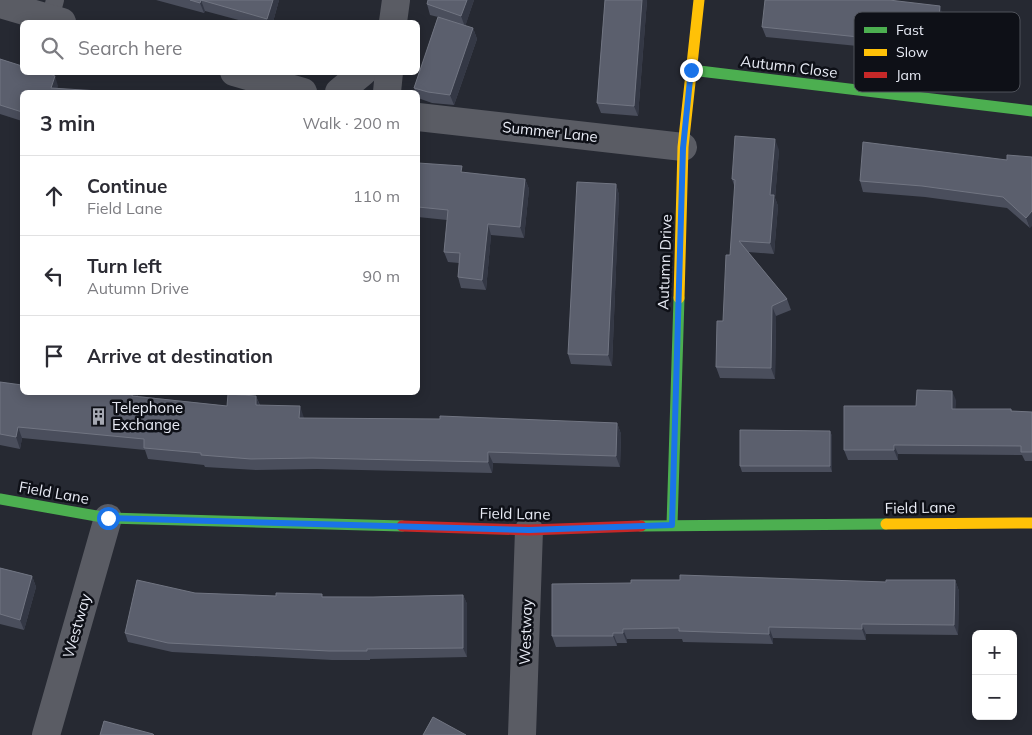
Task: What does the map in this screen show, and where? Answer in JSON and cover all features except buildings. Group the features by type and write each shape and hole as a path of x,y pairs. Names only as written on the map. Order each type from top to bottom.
{"street":[{"path":"393,20 396,0"},
{"name":"Autumn Drive","path":"672,525 683,148 699,0"},
{"path":"0,4 56,14"},
{"name":"Autumn Close","path":"691,70 854,90"},
{"path":"244,75 296,90"},
{"path":"341,90 359,75"},
{"path":"387,90 389,75"},
{"name":"Autumn Close","path":"874,92 1032,111"},
{"name":"Summer Lane","path":"420,117 683,148"},
{"name":"Field Lane","path":"0,499 108,518 529,530 672,525 1032,523"},
{"name":"Westway","path":"46,735 108,518"},
{"name":"Westway","path":"522,735 529,530"}],"traffic: fast":[{"path":"691,70 854,90"},
{"path":"874,92 1032,111"},
{"path":"672,525 679,298"},
{"path":"0,499 108,518 402,526"},
{"path":"641,526 886,524"}],"traffic: slow":[{"path":"679,298 683,147 699,0"},
{"path":"886,524 1032,523"}],"traffic: jam":[{"path":"402,526 529,530 641,526"}],"place":[{"name":"Telephone Exchange","path":"98,417"}],"route":[{"path":"108,518 529,530 672,525 683,148 691,70"}]}
